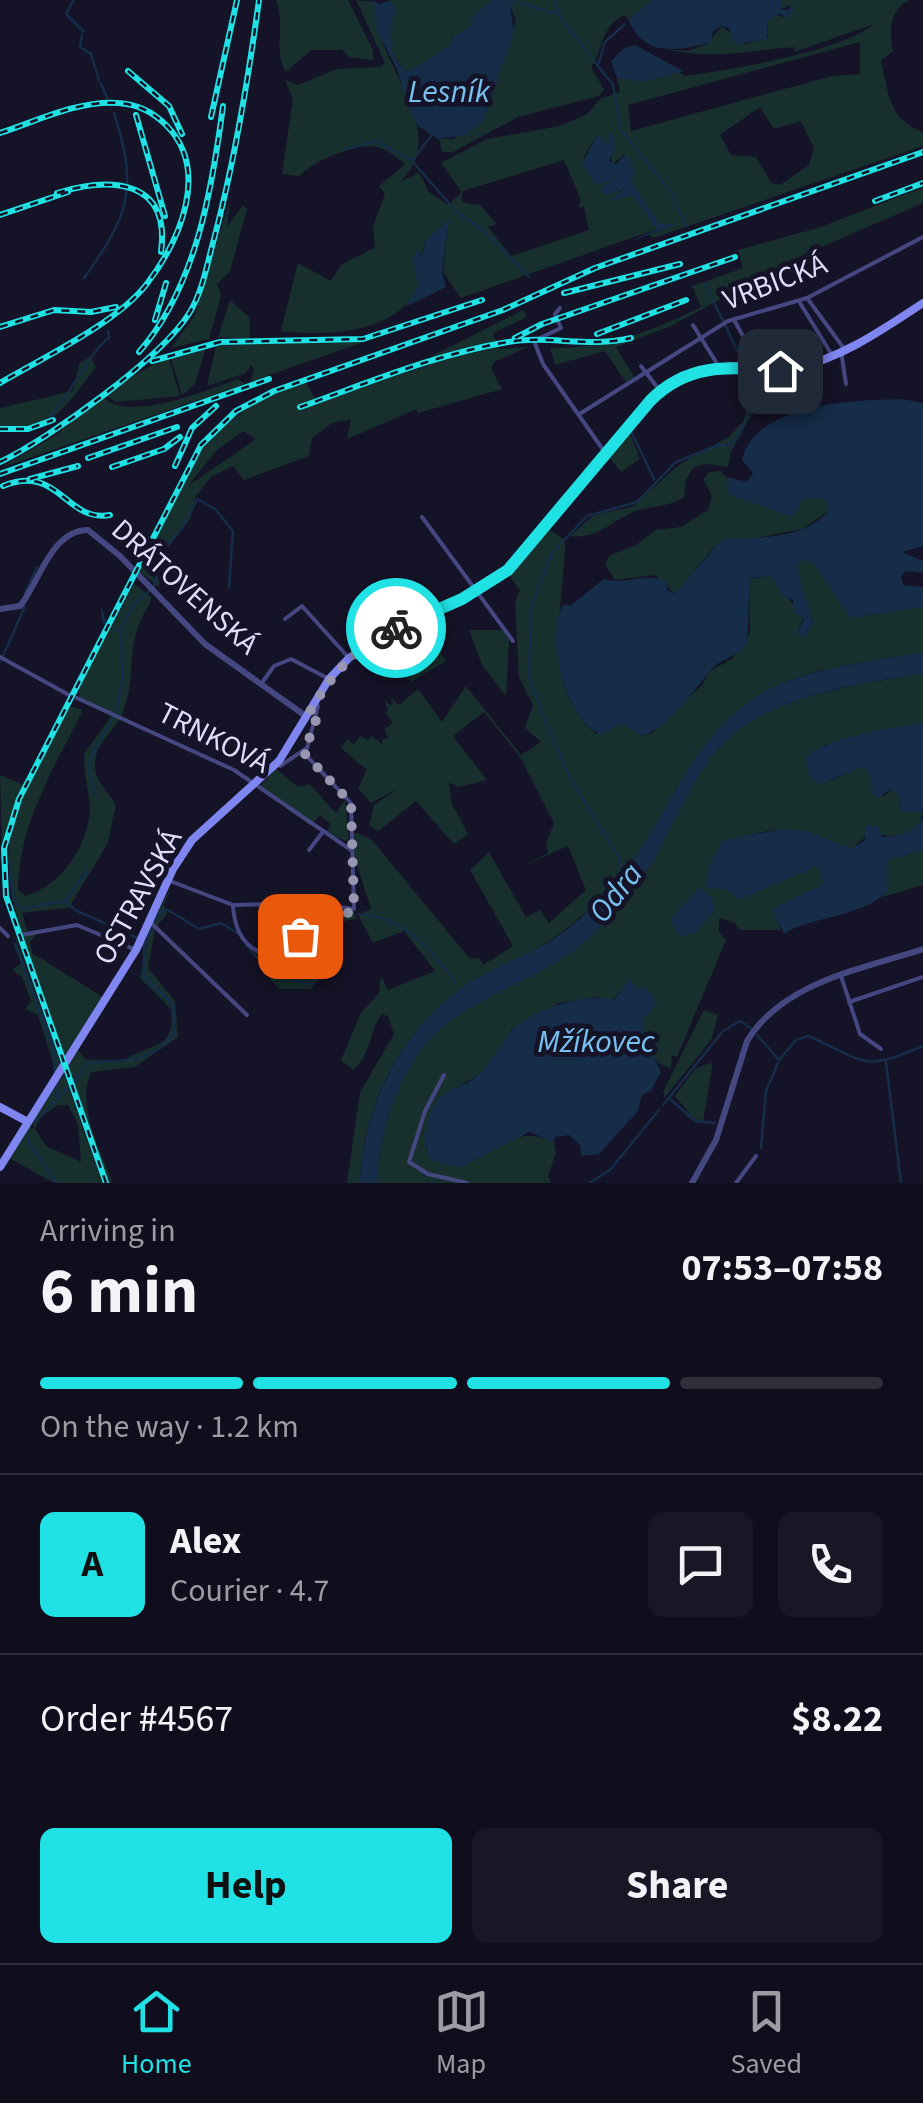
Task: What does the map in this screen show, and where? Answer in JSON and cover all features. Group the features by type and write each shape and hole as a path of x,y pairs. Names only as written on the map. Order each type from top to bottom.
{"main road":[{"name":"OSTRAVSKÁ","path":"0,1167 136,950 168,880 197,834 278,762 311,716 329,679 348,658 387,632 478,590 520,557 660,391 684,375 719,367 786,371 882,333 923,304"},
{"path":"0,1108 28,1122"}],"street":[{"name":"VRBICKÁ","path":"582,413 643,369 728,322 799,302 923,237"},
{"path":"807,298 839,352 846,384"},
{"path":"799,302 839,352"},
{"path":"560,308 555,314 562,328 534,341 541,358 582,413 606,455"},
{"path":"728,322 761,368"},
{"path":"693,325 719,367"},
{"path":"643,369 660,391"},
{"path":"422,517 513,641"},
{"name":"DRÁTOVENSKÁ","path":"1,612 25,601 44,562 74,533 84,530 107,544 205,644 311,716"},
{"path":"286,620 302,606 348,658"},
{"path":"0,657 69,695"},
{"name":"DRÁTOVENSKÁ","path":"261,684 274,666 291,659 329,679"},
{"name":"TRNKOVÁ","path":"76,698 164,734 257,783 351,850"},
{"name":"OSTRAVSKÁ","path":"304,753 311,716 318,706"},
{"path":"280,766 304,753 350,802 352,910"},
{"path":"309,850 322,833"},
{"path":"168,880 233,905 308,902 352,910"},
{"path":"233,905 234,926 249,946 262,953 318,932 352,910"},
{"path":"150,922 247,1015"},
{"path":"22,935 76,925 136,950"},
{"path":"0,928 8,936"},
{"path":"692,1183 716,1140 750,1036 793,996 923,948"},
{"path":"841,976 860,1034 880,1049"},
{"path":"849,1002 923,977"},
{"path":"444,1075 425,1110 409,1162 428,1174 467,1183"},
{"path":"736,1183 756,1156"}],"green space":[{"path":"276,0 348,0 373,50 373,60 349,57 342,50 311,50 288,70 292,71 285,71"},
{"path":"356,0 374,2 384,47 415,117 419,140 415,161 400,182 419,173 429,192 448,205 462,192 441,163 487,139 560,126 587,114 600,99 620,92 617,78 644,82 680,72 684,76 755,64 837,43 874,24 794,52 795,47 715,54 664,49 688,51 707,44 722,26 744,44 768,38 768,20 773,15 785,17 793,11 792,5 781,9 782,0 910,0 894,15 893,51 881,61 896,112 923,132 923,146 653,238 649,235 671,226 661,227 630,179 636,173 626,154 612,164 608,134 609,145 598,134 583,158 619,176 600,188 626,185 610,201 633,195 657,229 461,298 443,272 449,219 427,239 420,257 417,248 413,261 418,286 409,302 395,314 339,332 281,331 298,263 331,281 342,264 375,248 373,226 385,194 379,186 405,164 384,150 367,146 335,154 299,176 282,174 293,99 285,80 298,85 337,69 379,67 385,63","holes":["860,42 860,74 832,76 631,131 628,105","760,107 774,129 801,121 814,148 809,165 780,185 771,183 756,157 731,155 720,135","564,160 581,200 578,208 584,206 589,230 511,256 488,227 497,224 480,205 464,203 463,191"]},
{"path":"390,0 493,0 471,18 473,26 452,39 452,45 407,72 390,46 389,31 394,17"},
{"path":"517,0 654,0 628,19 624,15 616,20 606,32 591,67 604,90 599,96 518,117 453,152 442,152 439,139 453,139 483,121 516,20 510,6"},
{"path":"923,187 923,203 796,258 671,326 616,347 634,377 626,382 605,351 555,365 550,348 590,346 628,337 701,307 692,286 743,268 738,250 821,227"},
{"path":"230,200 227,227 243,205 247,209 230,271 217,284 221,295 209,339 171,348 195,315"},
{"path":"230,300 250,318 250,339 218,337"},
{"path":"523,310 527,317 493,333 499,349 528,347 494,362 491,369 502,389 418,413 417,409 347,439 351,419 332,423 312,438 309,456 244,480 233,466 211,477 195,497 190,519 164,552 159,587 140,572 198,455 238,415 305,382 316,400 433,364 432,356","holes":["243,431 256,439 188,486 216,451"]},
{"path":"372,339 250,382 254,370 251,365 246,373 207,386 216,346"},
{"path":"206,347 195,384 182,395 170,355"},
{"path":"90,356 96,367 53,417 32,425 0,426 0,408 73,391 79,364"},
{"path":"168,356 180,396 116,402 103,394"},
{"path":"741,370 749,370 752,413 731,452 728,467 705,464 693,468 686,480 684,497 677,501 636,511 595,533 570,536 594,515 632,507 680,464 730,436 744,420 746,408"},
{"path":"238,379 245,384 0,468 55,436 101,396 113,404 148,406"},
{"path":"629,431 640,459 621,472 608,456"},
{"path":"720,471 727,477 729,494 801,503 804,499 826,499 829,511 802,529 715,546 675,594 655,575 615,580 605,565 609,556 636,545 656,530 681,527 708,510 712,496 703,479 710,472"},
{"path":"550,530 565,540 560,667 566,691 596,734 620,722 641,736 652,733 703,684 708,672 732,659 750,633 749,579 771,576 803,617 797,634 806,637 813,623 796,566 804,559 814,564 850,618 923,607 923,652 794,678 756,697 732,716 711,737 637,854 602,896 540,947 466,985 422,1024 390,1071 378,1097 369,1124 360,1183 347,1183 360,1092 394,1034 388,1016 382,1014 353,1070 341,1060 361,1013 379,993 381,976 388,990 435,971 404,931 373,943 358,915 371,909 353,852 355,832 372,840 470,959 479,958 483,965 513,946 470,870 489,852 526,917 540,910 549,923 586,890 568,846 521,867 548,853 546,844 554,823 520,757 484,712 453,736 487,780 458,787 449,782 451,802 468,834 454,844 416,801 378,831 369,826 374,805 399,788 371,803 358,788 367,770 341,748 347,739 354,744 360,736 368,740 372,736 383,745 382,740 388,738 384,729 393,723 385,713 388,710 384,700 391,706 393,702 389,696 399,705 418,689 442,722 466,686 521,755 541,742 525,728 533,705 519,677 515,603 520,590 508,574"},
{"path":"134,584 151,597 150,604 136,633 126,702 118,722 98,750 95,764 99,781 116,804 108,843 71,904 75,907 22,913 28,934 36,935 30,942 32,953 103,997 65,1060 17,916 11,887 10,831 28,783 70,706 83,710 31,819 18,890 25,896 48,885 68,866 82,843 90,810 84,754 111,716 88,705 89,701 79,697 79,688"},
{"path":"392,591 409,619 378,631 363,610"},
{"path":"469,630 503,630 509,640 506,696 482,665"},
{"path":"431,637 446,661 411,682 392,659"},
{"path":"923,673 923,723 824,745 829,781 862,767 869,772 872,794 886,795 891,789 898,794 902,812 923,812 915,828 902,835 868,834 852,849 794,830 723,840 709,866 731,892 744,895 818,866 824,884 773,909 781,930 739,930 735,923 719,918 719,932 726,940 677,1057 672,1055 671,1068 654,1058 649,1048 639,990 629,980 613,1000 594,997 559,1003 511,1030 502,1050 477,1076 440,1097 429,1120 426,1150 461,1167 517,1138 540,1137 554,1142 556,1153 548,1176 551,1183 377,1183 388,1116 418,1054 455,1018 572,952 610,917 651,865 696,780 724,742 761,715 806,698"},
{"path":"276,769 298,787 309,784 336,813 345,800 349,842 326,833 331,824 320,815 311,826 258,788"},
{"path":"0,775 24,785 4,839 3,889"},
{"path":"923,850 923,885 882,897 887,891 887,860"},
{"path":"173,883 164,905 167,914 155,928 148,968 175,1001 178,1037 135,1067 91,1072 87,1085 88,1113 112,1181 108,1183 67,1066 77,1050 86,1059 123,1062 158,1045 169,1034 171,1009 140,978 151,926"},
{"path":"354,911 356,919 339,922 327,933 326,967 311,989 280,989 269,978 271,969 315,976 321,961 315,951 325,931"},
{"path":"14,933 61,1065 56,1072 38,1015 25,1009 31,1001 22,977 12,970 22,963"},
{"path":"704,1010 718,1015 711,1040 665,1097 663,1092"},
{"path":"713,1062 703,1122 693,1118 675,1096 695,1069"},
{"path":"64,1074 102,1183 54,1183 9,1158 29,1126 35,1129 32,1123","holes":["58,1105 68,1105 78,1124 81,1162 46,1146 35,1129 40,1118"]}],"water":[{"name":"Lesník","path":"372,0 379,4 390,0 396,8 392,50 407,72 451,45 455,35 472,26 471,18 493,0 517,0 510,6 514,32 483,121 466,135 438,139 418,126 397,69 378,33"},
{"path":"654,0 782,0 781,9 788,10 792,4 793,11 787,18 780,14 768,20 767,39 735,44 729,28 722,26 713,31 711,42 662,49 643,40 628,19"},
{"path":"635,45 683,71 644,82 617,78 611,61 624,48"},
{"path":"611,128 615,148 609,161 616,164 627,154 636,173 630,179 659,224 678,224 627,243 657,229 633,195 610,201 626,186 606,196 600,188 619,176 596,185 582,163 598,134 608,144"},
{"path":"449,219 442,272 446,287 405,307 418,286 413,261 417,248 421,256 427,239"},
{"path":"901,399 923,403 923,546 902,552 923,561 923,573 905,571 901,577 903,585 923,587 923,607 850,618 814,564 804,559 796,566 813,623 806,637 797,634 804,618 795,613 793,600 784,597 771,576 750,578 747,644 713,668 671,718 641,736 620,723 601,735 589,726 569,696 557,656 558,619 563,605 571,605 604,579 659,579 667,582 667,590 675,594 722,539 779,536 818,521 829,511 825,499 804,499 791,517 729,494 727,477 747,482 753,473 742,460 750,441 765,427 808,409"},
{"name":"Odra","path":"923,652 923,673 806,698 761,715 724,742 696,780 651,865 610,917 572,952 455,1018 418,1054 388,1116 377,1183 360,1183 369,1125 378,1097 405,1046 423,1023 467,984 547,943 592,908 638,853 696,757 733,715 756,697 794,679"},
{"path":"923,723 923,812 902,812 898,794 891,789 877,798 872,794 869,772 862,767 820,784 810,777 805,760 824,746"},
{"path":"923,818 923,850 887,860 887,891 877,900 784,934 772,909 824,884 818,866 738,900 727,889 705,888 709,866 723,840 784,829 808,832 852,849 865,840 866,825 878,826 882,837 895,836 910,831"},
{"path":"700,887 713,899 713,912 695,933 680,937 671,919"},
{"name":"Mžíkovec","path":"629,980 638,989 644,986 657,1002 644,1019 644,1037 661,1072 651,1091 642,1095 637,1112 599,1154 581,1156 581,1146 569,1135 555,1137 554,1142 529,1132 461,1167 432,1161 426,1138 435,1103 477,1076 517,1026 557,1005 588,998 614,1000"}],"waterway":[{"path":"74,0 66,14 83,31"},
{"path":"554,0 562,20 613,85 620,129 672,194 686,226"},
{"path":"520,3 556,14"},
{"path":"599,63 605,42 625,24"},
{"path":"82,34 80,47 91,54 99,81"},
{"path":"101,84 108,100"},
{"path":"84,278 111,236 125,200 126,162 114,113"},
{"path":"431,136 412,161 456,211 488,235 529,277"},
{"path":"344,150 376,141 411,160"},
{"path":"705,284 744,364"},
{"path":"50,417 109,338 108,331"},
{"name":"Odra","path":"622,873 620,859 570,778 529,677 531,607 552,553 587,516 637,502 676,462 718,445 732,445 750,413 745,372"},
{"path":"631,431 654,479"},
{"path":"120,630 134,604 154,587 161,553 183,527 197,499 215,509 233,531 229,588"},
{"path":"25,593 37,567"},
{"path":"3,656 25,606"},
{"path":"102,610 104,622 120,633 123,680 116,712"},
{"path":"96,795 90,763 113,718"},
{"path":"0,856 10,864 13,898 20,909 65,901 75,910 137,938"},
{"path":"65,901 87,870"},
{"path":"155,922 162,910 168,910 199,929 221,923 239,934"},
{"path":"358,914 389,921 415,936 455,983"},
{"path":"146,944 152,927"},
{"path":"246,945 271,973 307,984 317,979 324,962 322,931"},
{"path":"86,1064 144,1057 165,1044 175,1032 173,1004 144,977 144,942"},
{"path":"15,944 53,1048 55,1071"},
{"path":"663,1105 723,1031 740,1021 752,1029"},
{"path":"757,1035 779,1060 796,1040 808,1036 853,1057 874,1061 923,1046"},
{"path":"886,1062 901,1183"},
{"path":"761,1148 766,1091 778,1063"},
{"path":"73,1085 84,1067"},
{"path":"57,1097 58,1083"},
{"path":"35,1122 68,1087"},
{"path":"670,1099 695,1121 715,1123"},
{"path":"589,1183 610,1170 659,1110"},
{"path":"29,1134 29,1143 56,1183"}],"railway":[{"path":"211,117 237,0"},
{"path":"0,462 47,435 131,373 176,331 190,312 204,277 228,180 259,0"},
{"path":"128,71 169,106 182,134"},
{"path":"0,133 88,105 132,105 161,120 179,143 187,163 188,184 186,205 170,248 133,299 78,339 0,383"},
{"path":"139,352 159,326 188,268 207,204 223,106"},
{"path":"136,115 165,216"},
{"path":"106,1183 6,896 4,848 19,799 201,445 236,411 274,391 503,310 595,268 923,152"},
{"path":"875,201 923,183"},
{"path":"57,193 97,185 132,189 156,209 162,228 161,252"},
{"path":"0,215 68,192"},
{"path":"515,338 542,324 735,257"},
{"path":"564,293 680,264"},
{"path":"155,320 166,283"},
{"path":"152,361 220,342 363,339 482,300"},
{"path":"597,334 686,300"},
{"path":"0,327 54,310 91,312 116,307"},
{"path":"300,407 402,370 481,347 523,340 600,342 631,338"},
{"path":"0,474 269,379"},
{"path":"175,466 192,428 216,406"},
{"path":"0,429 28,429 53,420"},
{"path":"88,458 177,427"},
{"path":"112,467 164,449 180,437"},
{"path":"30,479 78,466"},
{"path":"3,486 37,482 82,511 110,515"}],"way so far":[{"path":"300,936 318,932 331,920 354,909 351,803 304,753 316,720 307,717 329,679 348,658 396,628"}],"route":[{"path":"396,628 462,599 508,570 650,401 672,382 714,368 780,371"}]}
